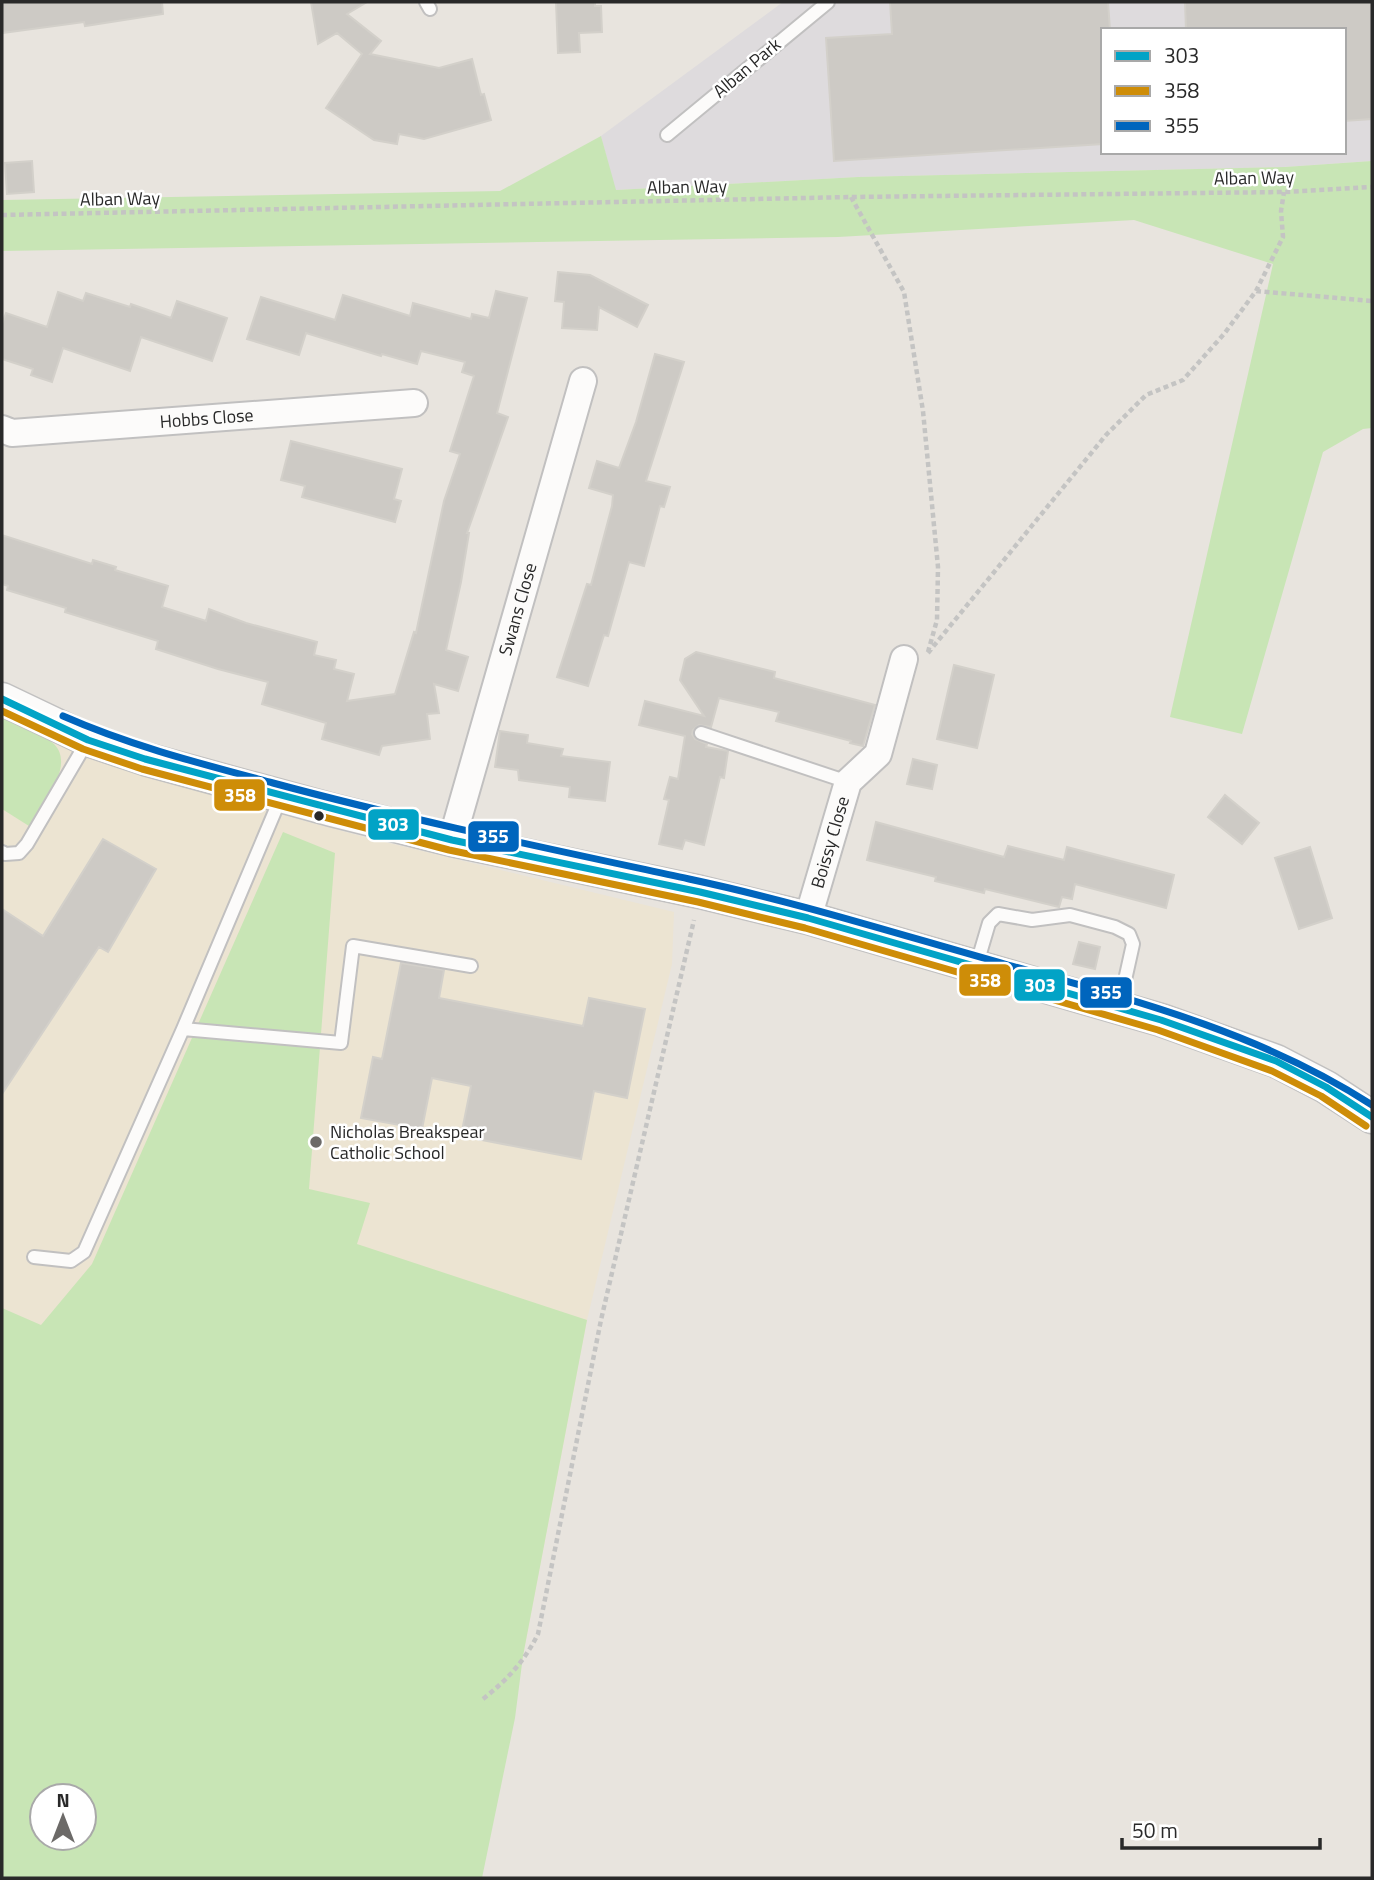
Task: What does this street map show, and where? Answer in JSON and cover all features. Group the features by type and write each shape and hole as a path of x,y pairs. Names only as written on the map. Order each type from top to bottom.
{"street":[{"name":"Swans Close","path":"452,839 583,381"},
{"name":"Hobbs Close","path":"2,429 12,433 414,403"},
{"name":"Boissy Close","path":"808,918 848,782 878,754 916,656"},
{"path":"2,699 88,740 145,759 452,839 808,918 1119,1007 1276,1061 1326,1087 1372,1116"}],"lane":[{"name":"Alban Park","path":"667,135 828,2"},
{"path":"701,733 848,782"},
{"path":"2,852 19,853 27,844 88,740"},
{"path":"34,1257 71,1261 84,1252 183,1030 281,796"},
{"path":"975,967 989,923 999,914 1032,920 1070,915 1115,927 1129,934 1133,944 1119,1007"},
{"path":"183,1030 341,1043 353,946 471,965"}],"path":[{"name":"Alban Way","path":"2,215 851,197 1284,192 1372,187"},
{"path":"916,656 1106,435 1146,395 1183,380 1224,334 1256,291 1283,237 1281,211 1284,192"},
{"path":"851,197 904,292 923,411 938,567 937,620 916,656"},
{"path":"1256,291 1372,301"},
{"path":"483,1699 527,1657 538,1633 601,1320 700,892"}],"shaded area":[{"path":"783,2 1372,2 1372,161 1285,167 858,177 615,190 601,136"},
{"name":"Nicholas Breakspear Catholic School","path":"2,715 81,755 249,806 368,838 674,912 672,964 587,1320 523,1656 2,1533"}],"green space":[{"path":"601,136 616,190 858,177 1285,167 1372,161 1372,428 1363,429 1323,452 1242,734 1170,717 1273,264 1134,220 838,237 2,251 2,200 500,191"},
{"path":"2,716 43,736 54,744 60,753 59,774 54,786 29,826 2,809"},
{"path":"283,832 335,853 309,1189 370,1203 357,1244 587,1320 523,1656 515,1718 482,1878 2,1878 2,1308 41,1325 92,1264"}],"building":[{"path":"2,2 162,2 163,14 85,26 84,22 2,33"},
{"path":"311,2 367,2 347,14 381,41 370,54 439,68 472,59 481,95 484,94 491,120 424,139 399,134 397,144 374,140 326,108 362,54 337,33 318,44"},
{"path":"556,2 595,2 595,6 601,6 602,32 579,33 580,52 558,53"},
{"path":"890,2 1108,2 1110,28 1101,28 1101,144 834,161 826,38 892,34"},
{"path":"1185,2 1372,2 1372,119 1346,121 1346,28 1186,28"},
{"path":"32,161 34,192 7,194 5,163"},
{"path":"558,272 590,275 648,305 637,327 599,307 597,330 562,328 564,302 555,301"},
{"path":"496,291 527,298 497,413 508,417 467,533 461,582 446,650 468,657 458,691 434,684 439,713 427,714 430,739 382,746 379,755 322,739 326,723 262,704 268,682 156,649 158,641 65,612 66,608 7,590 8,586 2,584 2,535 92,564 93,560 116,567 115,570 168,586 162,607 206,621 209,609 246,623 317,642 314,655 336,660 334,669 354,674 347,701 395,694 414,632 416,633 444,501 460,454 450,451 474,376 462,372 465,362 421,351 417,364 306,333 299,355 247,339 261,297 335,320 343,295 410,316 413,303 471,319 472,314 489,318"},
{"path":"58,292 83,301 86,293 130,307 131,304 171,318 177,301 227,318 212,361 141,337 130,371 63,348 52,382 31,375 33,369 2,359 2,324 6,313 47,327"},
{"path":"655,354 684,362 646,481 670,487 664,507 660,506 644,566 629,562 608,636 604,635 588,686 557,677 587,584 591,585 612,506 613,495 589,488 597,461 619,468 636,422"},
{"path":"291,441 402,469 394,499 401,501 395,522 302,497 305,486 281,480"},
{"path":"696,652 775,672 774,678 875,705 863,746 776,721 779,712 719,698 711,727 699,725 692,734 695,739 707,744 706,747 728,751 724,778 720,777 704,845 685,840 682,849 659,844 669,800 664,799 670,777 678,779 685,736 639,725 645,701 704,716 680,680 685,659"},
{"path":"954,665 994,675 977,748 937,739"},
{"path":"500,731 528,735 527,743 563,749 561,756 610,762 605,801 569,797 570,787 519,780 518,770 495,767"},
{"path":"913,759 937,765 932,789 907,784"},
{"path":"1225,795 1259,823 1242,844 1208,817"},
{"path":"876,822 1004,857 1008,846 1064,860 1067,847 1174,875 1166,908 1075,884 1072,899 1062,897 1059,907 985,889 984,893 935,881 936,877 867,860"},
{"path":"103,839 156,869 108,952 99,947 2,1094 2,909 43,936"},
{"path":"1310,847 1332,918 1299,929 1275,858"},
{"path":"1079,942 1100,947 1095,969 1073,964"},
{"path":"401,963 444,970 439,998 583,1026 589,998 645,1009 627,1098 594,1091 581,1159 461,1136 471,1086 432,1078 422,1129 361,1118 373,1057 382,1059"}],"transit line":[{"name":"303","path":"2,699 88,740 145,759 452,840 700,892 808,918 1161,1020 1276,1061 1326,1087 1372,1117"},
{"name":"358","path":"2,711 83,749 142,769 449,850 698,902 805,928 1158,1030 1272,1071 1321,1096 1366,1126"},
{"name":"355","path":"63,716 141,745 325,797 769,898 1102,992 1241,1038 1330,1080 1372,1105"}],"place":[{"name":"Nicholas Breakspear Catholic School","path":"316,1142"}]}
